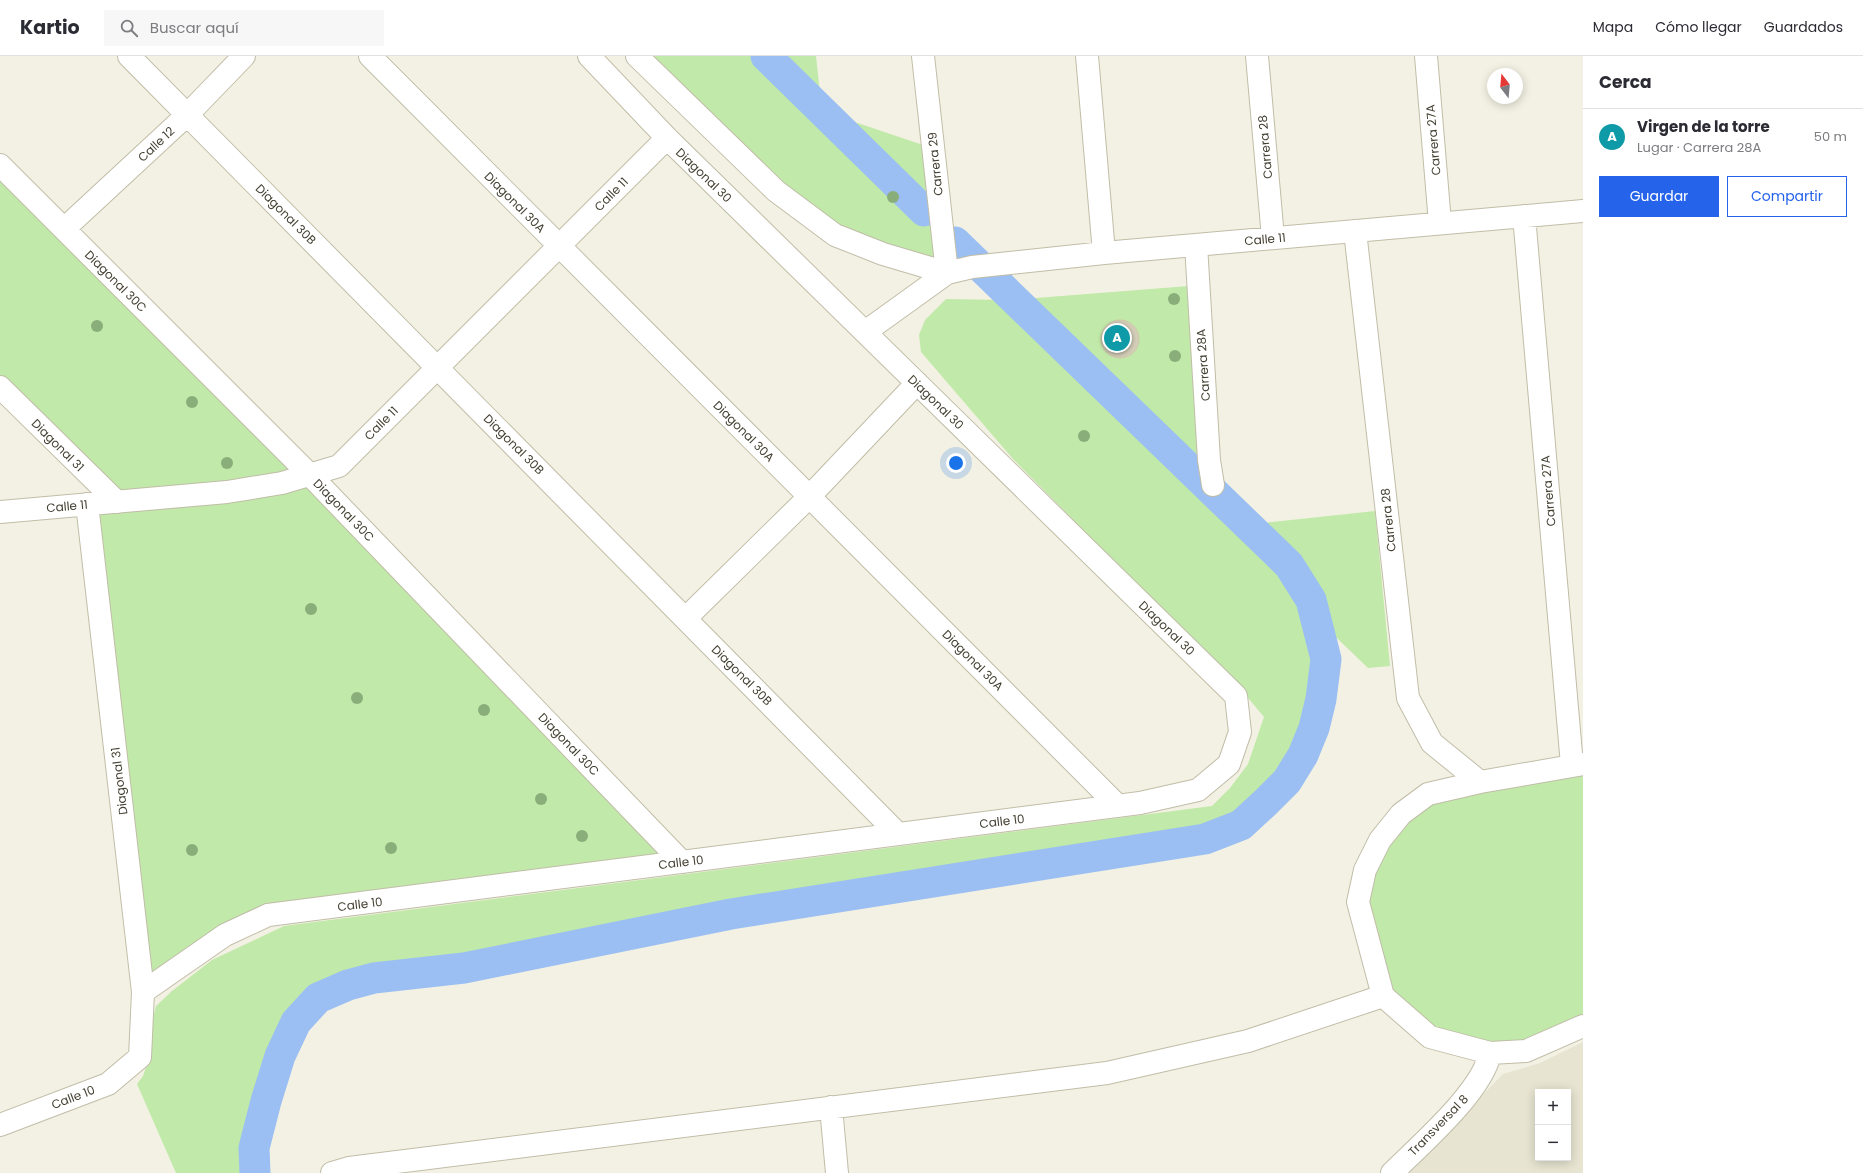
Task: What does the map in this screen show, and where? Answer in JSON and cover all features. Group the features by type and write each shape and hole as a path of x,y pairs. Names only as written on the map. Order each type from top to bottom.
{"street":[{"name":"Diagonal 30B","path":"129,56 898,834"},
{"name":"Calle 12","path":"64,229 187,115 244,56"},
{"name":"Diagonal 30A","path":"370,56 1118,806"},
{"name":"Diagonal 30","path":"588,56 667,138 1236,696 1240,732 1229,764"},
{"path":"637,56 776,191 835,235 883,254 948,273"},
{"name":"Carrera 29","path":"923,56 948,273"},
{"path":"1087,56 1104,253"},
{"name":"Carrera 28","path":"1257,56 1273,238"},
{"name":"Carrera 27A","path":"1426,56 1440,223"},
{"name":"Calle 11","path":"0,512 227,492 282,483 339,466 667,138"},
{"name":"Diagonal 30C","path":"0,165 310,475 682,862"},
{"name":"Calle 11","path":"948,273 972,266 1104,253 1583,211"},
{"name":"Carrera 27A","path":"1524,216 1578,764"},
{"name":"Carrera 28","path":"1355,231 1408,698 1432,743 1480,782"},
{"name":"Carrera 28A","path":"1196,245 1209,460 1213,485"},
{"path":"865,332 948,273"},
{"path":"686,618 809,497 917,383"},
{"name":"Diagonal 31","path":"0,387 117,502"},
{"name":"Diagonal 31","path":"87,504 143,992 140,1057"},
{"name":"Calle 10","path":"143,992 225,935 268,916 1140,803 1198,790 1229,764"},
{"path":"1578,764 1480,782 1428,794 1401,814 1380,840 1365,870 1358,902 1383,996 1430,1037 1490,1053 1526,1050 1583,1026"},
{"path":"332,1173 350,1168 1107,1072 1248,1041 1383,996"},
{"name":"Transversal 8","path":"1392,1173 1466,1100 1489,1062 1490,1053"},
{"name":"Calle 10","path":"0,1125 108,1084 140,1057"},
{"path":"831,1107 837,1173"}],"shaded area":[{"path":"1583,1042 1583,1173 1406,1173 1503,1074 1540,1063"}],"green space":[{"path":"647,56 816,56 822,111 926,146 947,272 835,235"},
{"path":"0,165 682,862 268,915 143,992 87,504 116,502 0,387"},
{"path":"1189,286 1209,474 1120,387 1023,299"},
{"path":"946,299 1007,300 1290,565 1311,600 1325,659 1313,729 1302,754 1286,780 1241,824 1205,838 733,908 465,966 374,976 349,983 317,997 290,1018 275,1047 247,1143 247,1173 176,1173 137,1084 143,1076 150,1055 150,1031 156,1006 172,991 212,960 284,926 1212,806 1230,788 1248,764 1264,717 1239,687 1013,459 921,352 919,335 925,320"},
{"path":"1375,511 1390,666 1368,668 1317,619 1313,600 1290,564 1256,530 1262,523"},
{"path":"1583,772 1583,1022 1489,1062 1383,996 1358,902 1380,840 1428,794"}],"building":[{"path":"1120,320 1130,323 1136,329 1139,339 1136,349 1130,355 1120,358 1110,355 1104,349 1101,339 1104,329 1110,323"}],"waterway":[{"path":"766,56 924,211"},
{"path":"255,1173 254,1148 266,1101 280,1056 296,1022 318,998 348,985 374,978 464,968 731,914 1205,839 1241,825 1287,781 1303,755 1314,728 1321,699 1326,659 1311,600 1289,565 955,242"}],"place":[{"name":"Virgen de la torre","path":"1117,338"}]}
